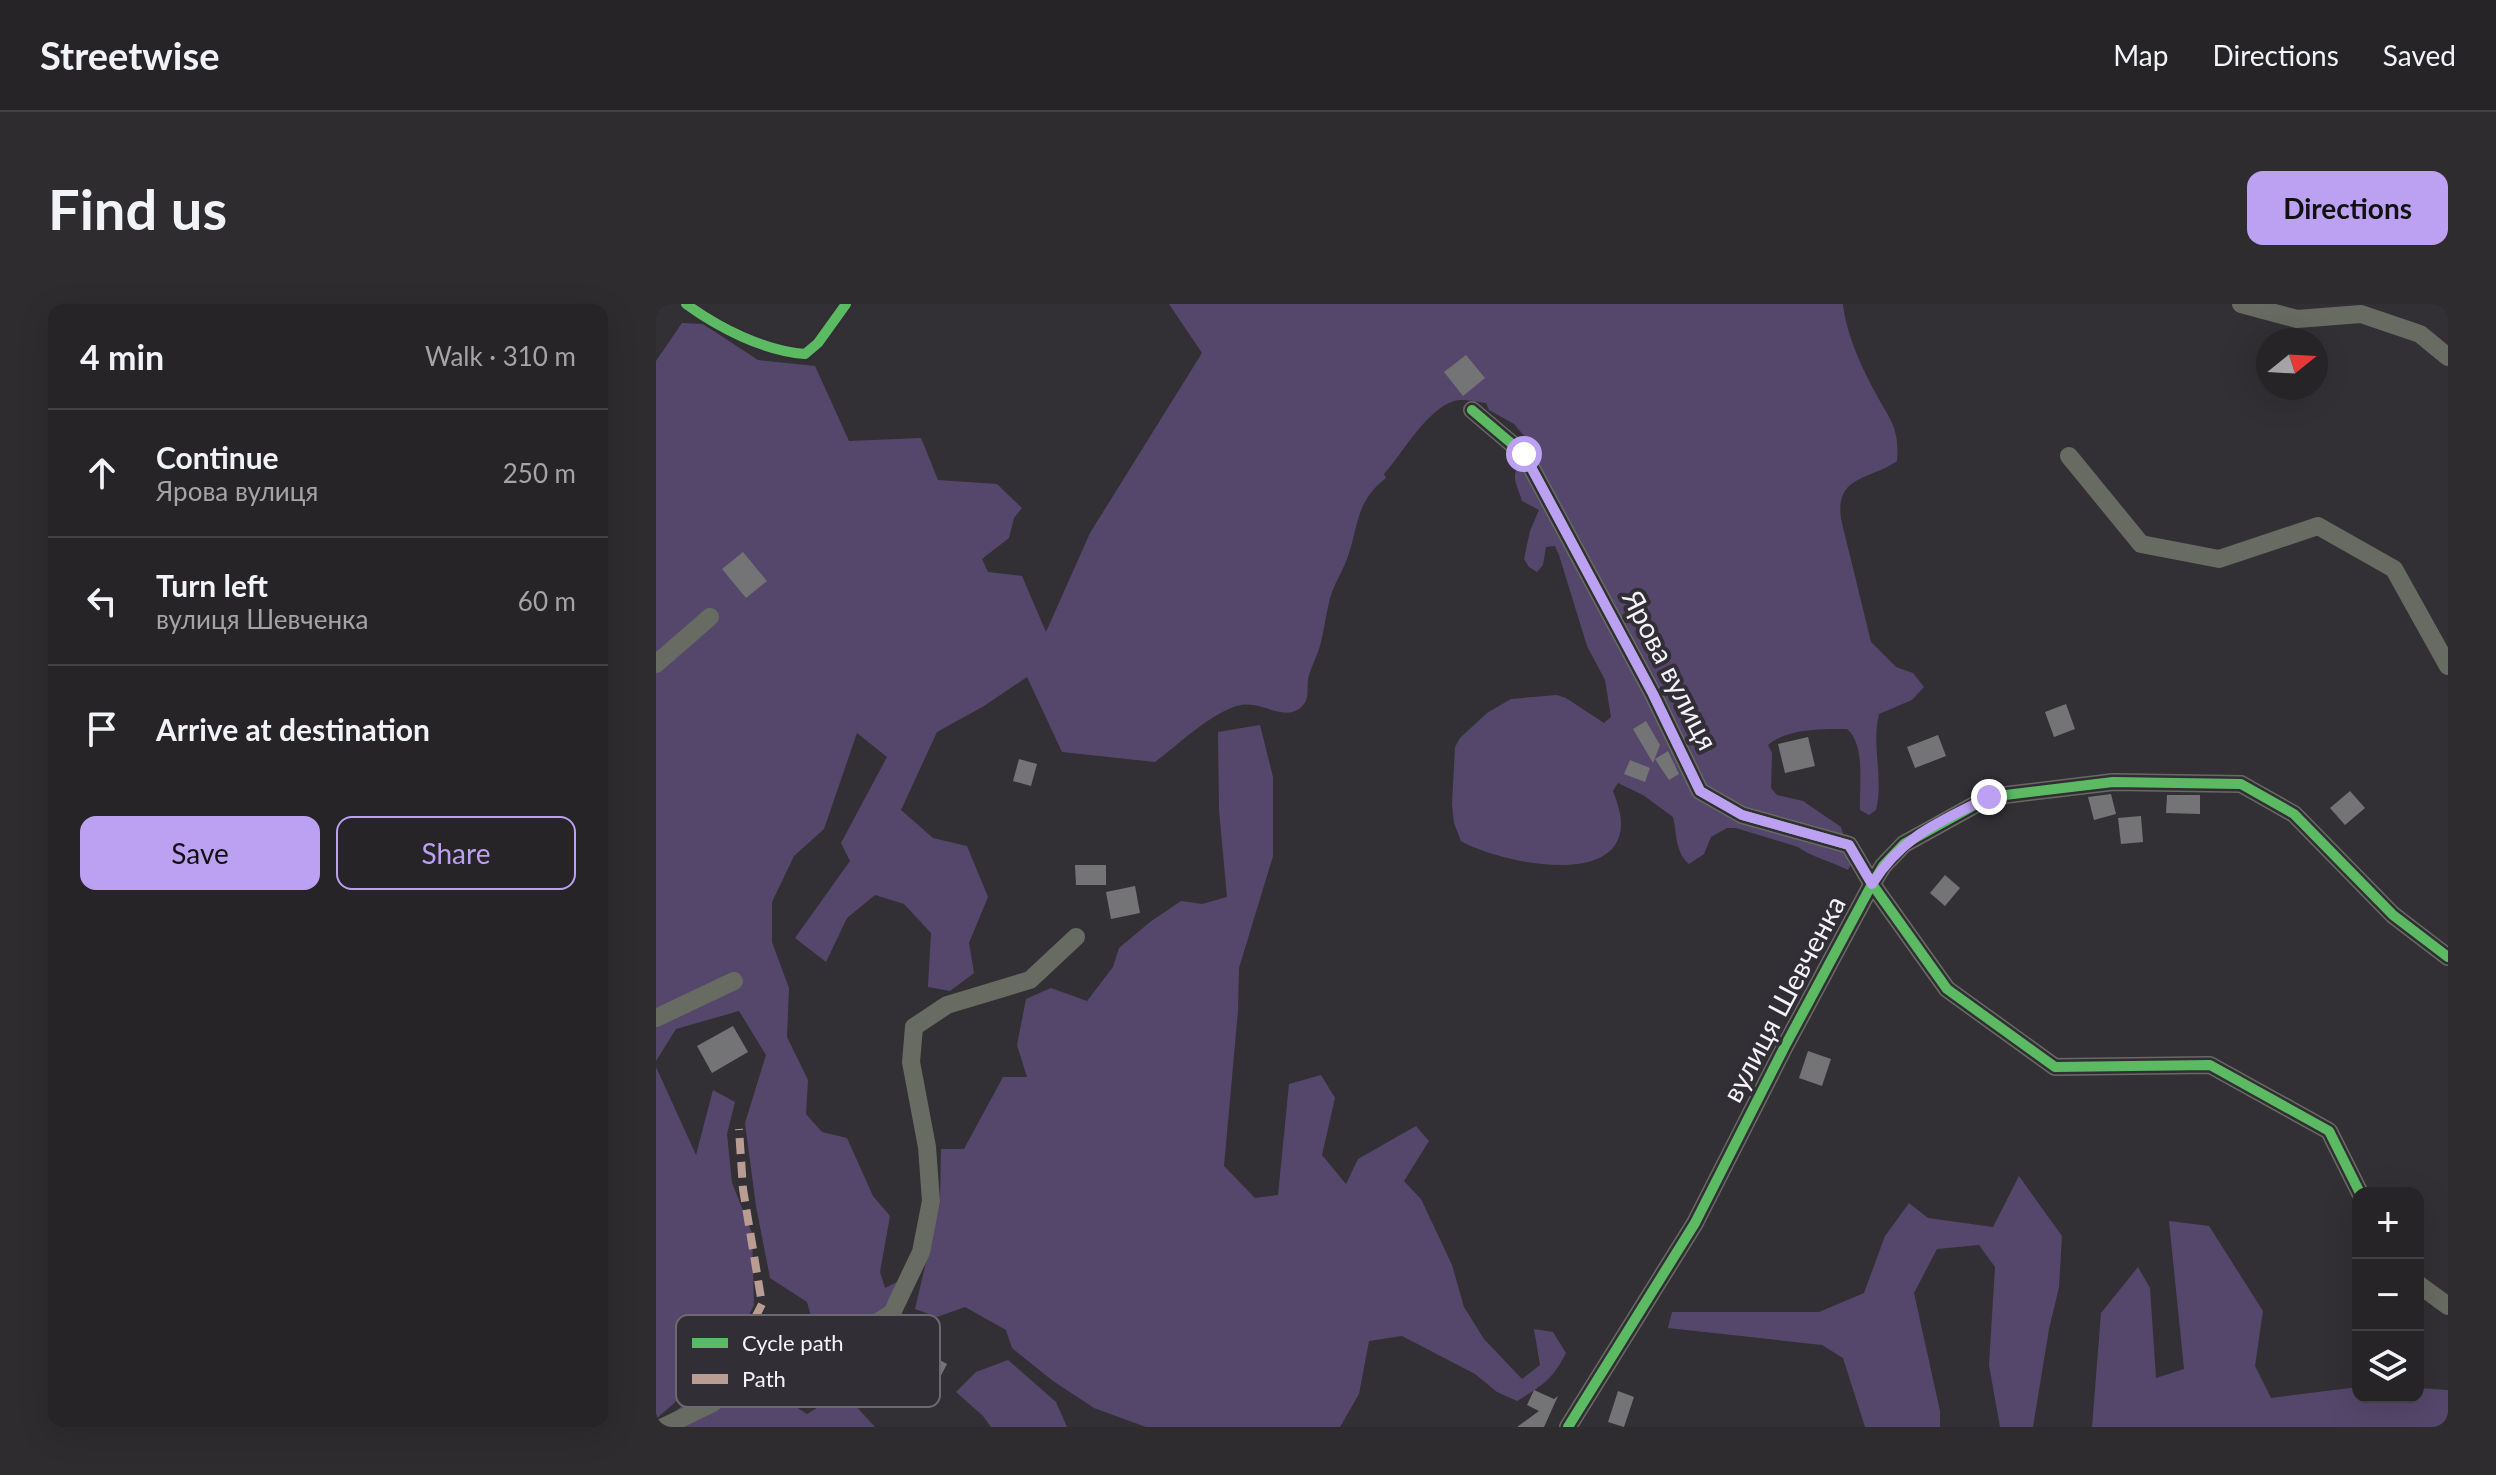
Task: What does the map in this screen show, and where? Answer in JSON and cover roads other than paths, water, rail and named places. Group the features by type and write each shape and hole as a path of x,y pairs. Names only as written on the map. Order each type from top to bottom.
{"street":[{"path":"2241,304 2297,319 2361,314 2420,334 2448,357"},
{"name":"Ярова вулиця","path":"1472,410 1524,454 1653,694 1700,791 1742,815 1849,845 1872,884 1947,989 2055,1067 2210,1065 2329,1131 2357,1187"},
{"path":"2069,456 2141,544 2219,559 2318,526 2394,569 2448,666"},
{"path":"656,664 710,617"},
{"name":"вулиця Шевченка","path":"1568,1427 1695,1223 1785,1046 1883,866 1904,844 1989,797 2113,782 2241,784 2294,814 2393,915 2448,957"},
{"path":"889,1315 921,1252 931,1201 927,1147 911,1062 914,1027 947,1005 1030,980 1076,937"},
{"path":"656,1018 734,981"},
{"path":"2424,1288 2448,1306"},
{"path":"663,1427 705,1407"}]}
